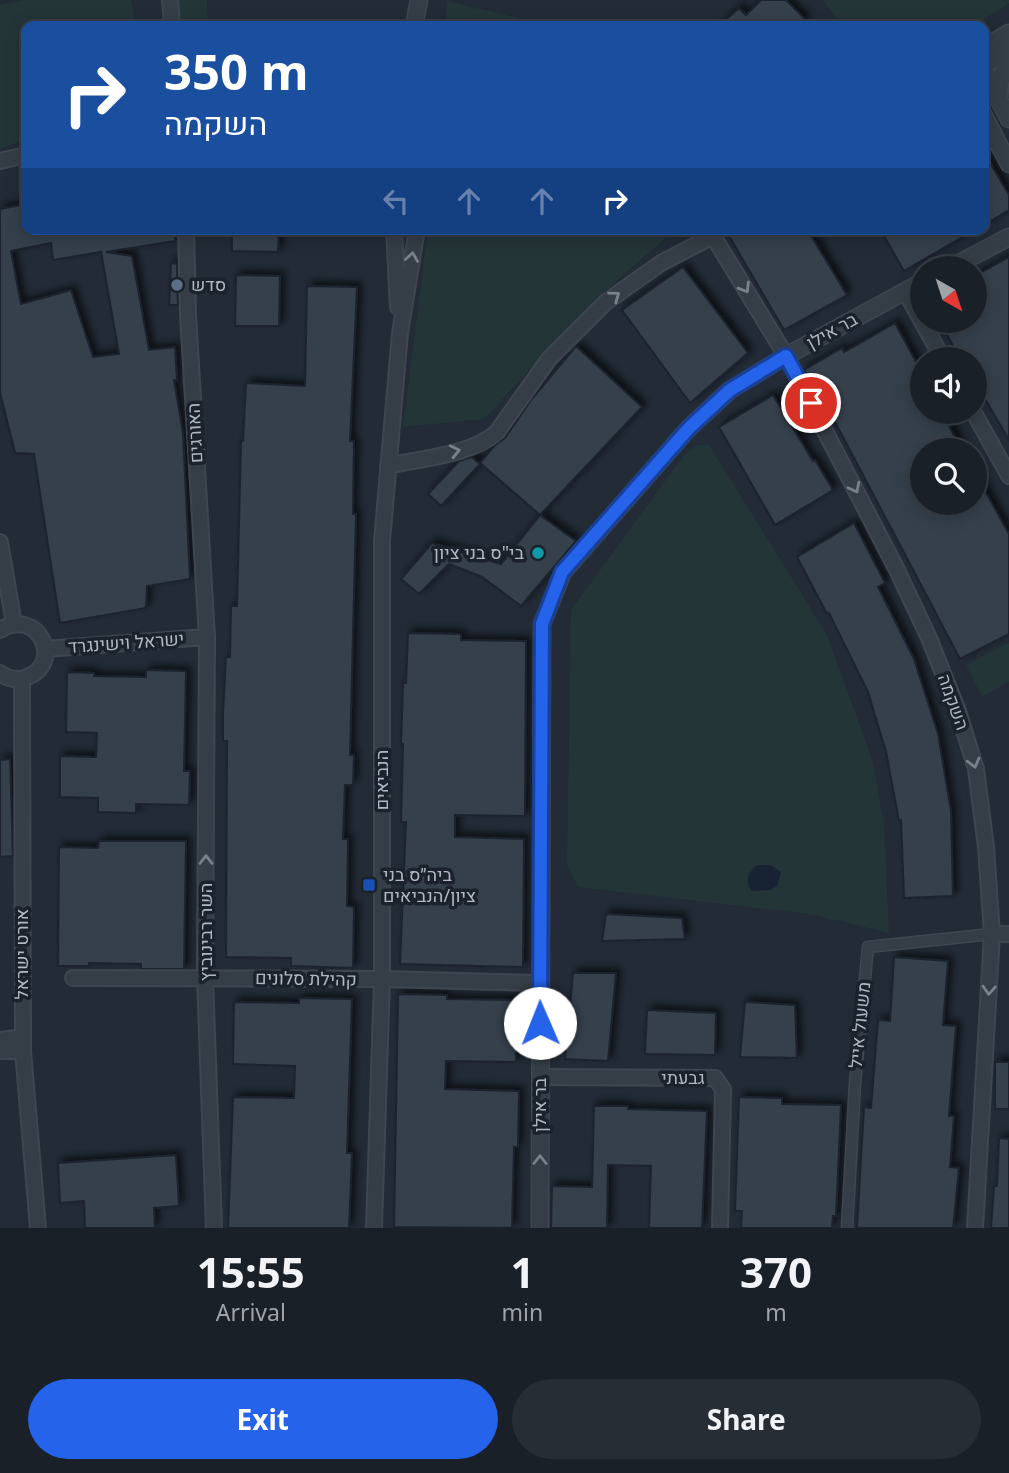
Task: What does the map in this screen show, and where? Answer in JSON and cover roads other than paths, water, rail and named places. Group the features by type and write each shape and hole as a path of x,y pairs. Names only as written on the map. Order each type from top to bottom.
{"street":[{"path":"170,0 172,21"},
{"path":"415,21 421,0"},
{"path":"421,0 425,21"},
{"path":"989,45 1009,33"},
{"path":"989,62 1009,50"},
{"path":"999,100 1000,82 1009,59"},
{"path":"989,81 1009,119"},
{"path":"989,126 1009,164"},
{"path":"0,162 21,156"},
{"name":"האורגים","path":"186,235 188,314 207,637"},
{"name":"הנביאים","path":"394,235 400,333"},
{"name":"הנביאים","path":"373,1228 382,979 382,541 400,333 415,235"},
{"path":"388,466 478,446 488,440 497,432 550,359 606,302 661,263 708,235"},
{"name":"השקמה","path":"715,235 786,356 897,570 929,638 958,711 976,769 986,847 992,934 975,1228"},
{"path":"973,256 1009,237"},
{"name":"בר אילן","path":"540,1228 542,624 562,572 689,428 730,390 910,288"},
{"path":"905,291 936,347"},
{"path":"980,424 1009,476"},
{"path":"0,542 14,624"},
{"path":"0,630 14,624 31,627 43,640 45,649 42,665 30,677 13,679 0,673"},
{"name":"ישראל וישינגרד","path":"45,649 207,637"},
{"name":"השר רבינוביץ","path":"207,637 205,978 214,1228"},
{"name":"אורט ישראל","path":"22,679 23,1044 38,1228"},
{"path":"992,934 1009,934"},
{"name":"משעול אייל","path":"847,1228 855,1083 868,947 992,934"},
{"name":"קהילת סלונים","path":"73,978 382,979 539,983"},
{"path":"0,1040 23,1044"},
{"path":"0,1051 23,1044"},
{"name":"גבעתי","path":"540,1077 715,1078 723,1089 720,1228"}],"water":[{"path":"757,865 770,865 781,872 777,886 770,890 752,891 748,877"}],"place":[{"name":"סדש","path":"177,285"},
{"name":"בי\"ס בני ציון","path":"538,553"},
{"name":"ביה״ס בני ציון/הנביאים","path":"369,885"}]}
